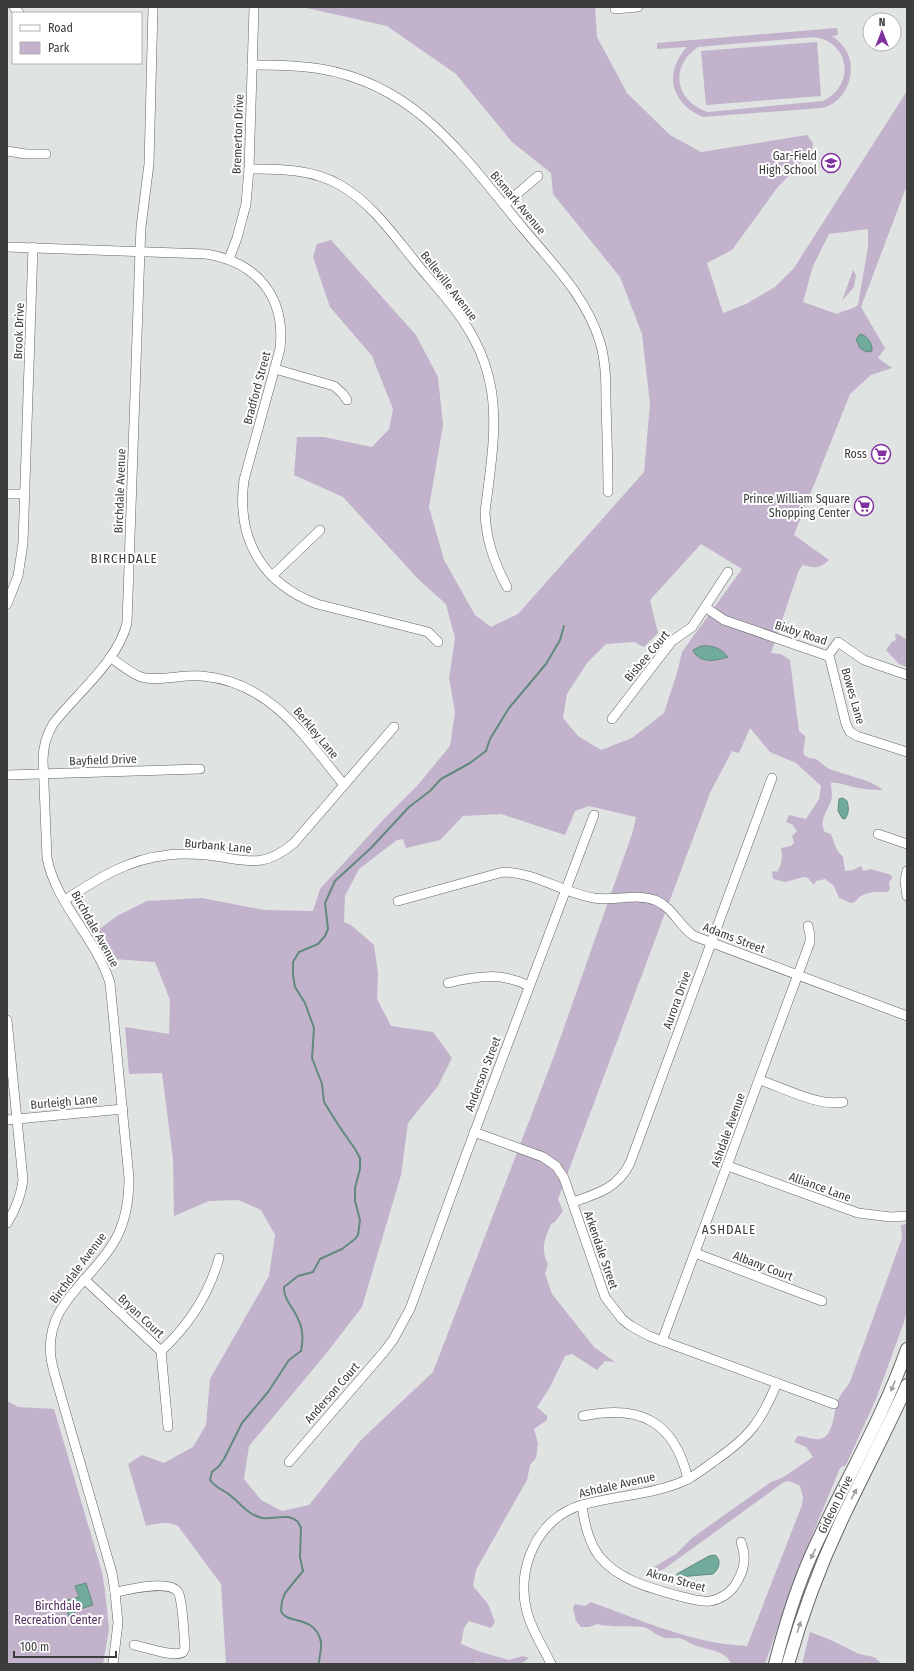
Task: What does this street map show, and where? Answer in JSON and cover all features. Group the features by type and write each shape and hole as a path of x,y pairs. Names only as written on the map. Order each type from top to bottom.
{"main road":[{"name":"Gideon Drive","path":"775,1664 789,1616 809,1560 873,1429 907,1349"},
{"name":"Gideon Drive","path":"788,1664 811,1592 829,1547 846,1510 893,1418 907,1385"}],"street":[{"name":"Birchdale Avenue","path":"113,1664 118,1623 116,1592 106,1551 51,1359 51,1343 57,1316 69,1296 105,1256 114,1242 127,1206 129,1178 110,984 103,964 52,876 47,858 43,746 52,724 110,658 121,641 127,623 140,250 141,227 149,164 153,7"},
{"name":"Bremerton Drive","path":"229,259 243,219 246,204 249,169 254,7"},
{"path":"615,9 638,7"},
{"name":"Bismark Avenue","path":"252,65 287,65 321,69 340,73 379,87 414,109 443,133 504,205 574,289 589,314 600,343 605,372 608,492"},
{"path":"7,151 26,154 46,154"},
{"name":"Belleville Avenue","path":"249,169 284,169 310,173 333,182 352,192 376,213 465,323 482,356 491,389 494,422 485,512 486,525 492,555 507,587"},
{"path":"504,205 538,176"},
{"name":"Bradford Street","path":"7,247 140,250 206,254 229,259 243,266 255,275 265,285 276,303 280,316 282,335 275,369 244,480 242,504 244,518 249,539 257,557 272,576 293,593 305,599 317,604 428,632 438,642"},
{"name":"Brook Drive","path":"7,604 22,554 33,247"},
{"path":"275,369 334,386 343,394 346,400"},
{"path":"7,494 25,494"},
{"path":"272,576 320,530"},
{"name":"Bisbee Court","path":"612,719 672,641 692,628 728,572"},
{"name":"Bixby Road","path":"705,607 724,620 828,656 838,642 864,660 907,675"},
{"name":"Bowes Lane","path":"828,656 846,724 850,732 856,736 907,752"},
{"name":"Berkley Lane","path":"110,658 134,674 142,677 158,678 189,675 212,677 228,681 255,692 292,720 344,785"},
{"name":"Burbank Lane","path":"65,900 111,871 152,858 188,854 208,855 243,862 255,862 276,856 294,843 394,727"},
{"name":"Bayfield Drive","path":"7,775 200,769"},
{"name":"Aurora Drive","path":"572,1202 609,1188 622,1176 627,1168 772,778"},
{"name":"Anderson Street","path":"392,1341 410,1309 474,1132 594,815"},
{"path":"878,834 907,844"},
{"path":"907,871 905,881 907,896"},
{"name":"Adams Street","path":"398,901 503,872 520,873 588,897 606,900 632,897 649,898 666,907 687,931 694,936 907,1016"},
{"name":"Ashdale Avenue","path":"662,1341 810,942 808,926"},
{"path":"448,983 466,978 494,976 514,979 529,986"},
{"path":"7,1020 23,1180 16,1209 7,1223"},
{"path":"760,1080 820,1101 836,1103 843,1102"},
{"name":"Burleigh Lane","path":"7,1120 123,1109"},
{"name":"Arkendale Street","path":"474,1132 543,1157 556,1166 564,1178 601,1289 610,1305 622,1319 631,1326 640,1332 662,1341 834,1404"},
{"name":"Alliance Lane","path":"728,1166 858,1213 891,1217 907,1216"},
{"name":"Albany Court","path":"695,1253 822,1301"},
{"path":"161,1351 184,1328 194,1313 211,1283 219,1258"},
{"name":"Bryan Court","path":"84,1279 161,1351 168,1427"},
{"name":"Anderson Court","path":"289,1462 392,1341"},
{"name":"Ashdale Avenue","path":"552,1664 534,1632 526,1611 524,1592 525,1573 531,1552 545,1528 562,1514 582,1505 667,1487 688,1479 745,1438 761,1417 776,1383"},
{"path":"583,1416 601,1412 629,1413 648,1419 657,1424 669,1436 682,1461 688,1479"},
{"name":"Akron Street","path":"582,1505 591,1542 600,1557 613,1568 630,1579 650,1588 701,1601 714,1600 724,1596 737,1583 743,1569 744,1559 742,1542"},
{"path":"116,1592 163,1585 174,1589 180,1596 185,1648 183,1652 171,1654 134,1645"}],"green space":[{"path":"302,7 595,7 597,37 627,93 670,135 701,152 807,135 813,143 812,151 777,188 732,250 707,263 723,313 746,304 775,287 794,268 907,91 907,185 861,307 885,348 878,358 892,368 871,375 850,394 794,535 829,560 823,565 817,567 803,565 799,570 771,653 781,654 790,660 799,731 805,736 803,750 804,755 809,758 816,759 829,769 870,782 882,789 863,789 839,783 831,783 832,796 823,818 823,827 825,832 831,834 837,850 843,857 845,871 853,870 861,866 863,871 871,869 891,875 892,878 889,883 890,889 887,892 867,893 851,903 839,898 834,886 825,879 816,881 814,885 808,878 803,877 786,882 773,879 772,871 777,872 781,863 781,848 791,846 794,843 792,836 797,831 792,824 786,822 789,815 806,819 819,799 821,786 796,763 770,752 750,728 739,753 732,751 710,793 558,1199 563,1211 555,1222 551,1224 545,1239 544,1254 548,1264 545,1274 552,1294 594,1347 615,1362 605,1361 597,1370 572,1354 565,1356 549,1389 537,1407 547,1416 547,1420 534,1429 538,1444 536,1458 530,1465 527,1480 476,1570 473,1586 488,1604 495,1622 491,1628 469,1621 464,1628 461,1644 481,1652 509,1660 523,1656 529,1658 521,1664 485,1664 476,1662 475,1664 226,1664 221,1584 178,1526 170,1523 162,1523 146,1526 128,1464 142,1455 164,1463 193,1447 206,1425 210,1379 269,1276 275,1235 261,1210 238,1200 209,1201 174,1216 173,1159 162,1073 129,1074 125,1027 169,1034 170,1000 155,962 113,959 98,930 117,916 147,901 202,898 264,910 313,911 320,889 383,820 417,786 450,746 455,712 449,678 455,638 446,604 419,580 343,497 294,475 297,437 324,437 372,447 389,429 393,409 372,356 330,307 313,257 317,244 331,240 416,335 438,377 443,425 429,507 444,560 475,615 491,627 518,614 644,472 650,404 642,334 620,277 553,194 551,173 512,142 456,74 387,26","holes":["868,229 868,247 858,305 837,314 803,302 813,266 829,234","701,544 742,569 682,652 664,713 632,738 601,750 578,736 563,718 567,694 587,663 606,644 634,642 644,647 658,633 650,600","589,806 636,817 633,831 554,1056 433,1372 361,1440 309,1505 282,1511 261,1500 244,1479 249,1446 325,1355 362,1307 401,1175 408,1123 438,1086 452,1058 433,1032 391,1026 377,999 378,974 374,945 351,925 344,922 345,896 359,869 397,840 403,839 406,848 440,840 463,816 501,814 565,835 575,811"]},
{"path":"837,28 838,35 832,36 841,44 848,54 851,71 846,88 842,95 836,101 821,108 703,117 692,111 684,104 678,96 674,86 673,77 675,67 679,57 687,47 657,49 657,43","holes":["813,37 825,40 835,46 841,55 844,64 844,75 841,85 834,94 823,101 708,112 697,107 688,100 680,83 680,73 683,64 689,55 698,47"]},
{"path":"817,42 821,96 706,105 701,51"},
{"path":"853,270 856,275 854,287 842,301"},
{"path":"895,634 898,634 907,640 907,667 899,664 886,650 892,642 896,640"},
{"path":"907,1224 907,1311 904,1322 876,1399 846,1465 840,1468 797,1572 765,1664 731,1664 726,1657 718,1652 677,1638 662,1637 643,1627 608,1626 598,1624 589,1627 581,1627 576,1621 573,1608 575,1604 585,1606 591,1602 687,1636 707,1641 747,1646 802,1505 803,1497 800,1486 789,1481 784,1482 664,1569 650,1575 654,1567 676,1554 692,1538 771,1482 782,1478 813,1457 806,1447 794,1442 798,1436 820,1439 825,1437 831,1428 837,1403 850,1382 902,1238 901,1225"},
{"name":"Birchdale Recreation Center","path":"7,1401 18,1407 54,1409 102,1572 109,1629 103,1664 7,1664"},
{"path":"810,1632 831,1640 859,1654 874,1657 882,1664 802,1664"}],"shaded area":[{"path":"860,334 869,340 872,346 872,351 866,352 860,348 856,339"},
{"path":"701,646 716,648 728,657 718,660 699,658 693,650"},
{"path":"843,798 847,801 848,806 848,813 845,819 842,818 838,811 839,799"},
{"path":"715,1555 719,1564 717,1570 713,1574 677,1576 677,1574 709,1556"},
{"path":"86,1583 93,1605 74,1611 77,1618 70,1620 64,1601 79,1597 75,1586"}],"waterway":[{"path":"319,1664 321,1642 318,1633 313,1627 301,1621 289,1618 281,1611 285,1593 303,1571 300,1557 301,1528 298,1522 290,1517 262,1518 256,1516 247,1511 232,1496 216,1486 210,1480 212,1472 224,1459 242,1423 268,1392 289,1360 301,1351 301,1326 285,1296 284,1287 298,1276 313,1272 320,1259 342,1249 358,1235 360,1220 355,1201 355,1188 360,1169 360,1158 324,1102 322,1084 312,1058 314,1028 305,1003 295,987 293,962 299,952 318,944 325,936 328,929 325,903 335,881 371,848 409,807 430,791 441,779 470,763 486,751 490,739 509,708 546,664 560,640 564,626"}],"place":[{"name":"Gar-Field High School","path":"831,163"},
{"name":"Ross","path":"881,454"},
{"name":"Prince William Square Shopping Center","path":"864,506"}],"district":[{"name":"BIRCHDALE","path":"124,558"},
{"name":"ASHDALE","path":"729,1229"}]}
